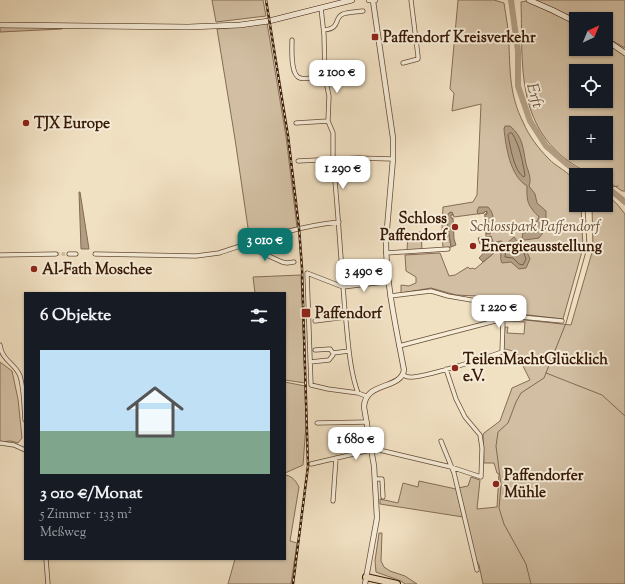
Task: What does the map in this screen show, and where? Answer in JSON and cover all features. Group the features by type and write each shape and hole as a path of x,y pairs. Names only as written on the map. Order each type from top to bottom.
{"main road":[{"path":"0,25 215,26 269,21 352,0"},
{"path":"529,0 569,18"},
{"path":"613,45 625,53"},
{"path":"366,581 397,584"},
{"path":"380,584 388,582"}],"street":[{"path":"366,581 377,518 372,450 364,407 366,396 398,380 403,375 404,370 390,296 386,253 386,234 393,159 392,127 372,0"},
{"path":"403,63 418,59 411,0"},
{"path":"321,8 324,30 325,77 330,96 328,121 333,133 333,159 349,351 358,393"},
{"path":"324,30 334,28 343,14 363,11"},
{"path":"292,40 295,74 299,78 325,77"},
{"path":"296,123 328,121"},
{"path":"298,161 333,159 393,159"},
{"path":"95,254 196,256 219,253 249,242 299,228 339,222"},
{"path":"249,242 249,246 282,262 294,262"},
{"path":"386,253 448,249"},
{"path":"0,255 56,254"},
{"path":"69,254 76,254"},
{"path":"366,396 358,393 311,385 307,273 343,287 384,282"},
{"path":"390,296 434,291 448,296 477,301 501,318"},
{"path":"315,320 346,317"},
{"path":"403,375 416,377 502,352 501,318"},
{"path":"399,346 501,318 562,321"},
{"path":"0,345 1,354 20,377 24,411"},
{"path":"315,350 330,349 333,353"},
{"path":"333,353 349,351"},
{"path":"310,362 329,360 333,353"},
{"path":"311,464 375,449 451,467 481,477 482,448 480,436 465,417 456,399 446,369"},
{"path":"416,377 418,382"},
{"path":"317,423 367,422"},
{"path":"441,441 451,467 477,570"},
{"path":"0,443 9,443 24,448"},
{"path":"333,501 336,458"},
{"path":"375,479 382,479 383,498"},
{"path":"46,560 48,584"}],"green space":[{"path":"212,0 263,0 266,16 216,22"},
{"name":"Schlosspark Paffendorf","path":"458,0 494,0 504,3 515,103 528,132 538,146 552,162 569,174 569,212 581,212 583,248 563,319 502,312 482,301 477,296 456,295 431,288 401,293 401,285 409,286 416,283 416,277 406,271 405,255 440,253 449,276 455,275 468,267 470,269 475,269 494,253 493,250 495,248 491,237 486,237 486,211 484,213 454,217 452,212 449,213 447,223 451,247 443,248 443,207 473,202 477,195 481,104 452,111 454,93 450,89"},
{"path":"535,0 625,0 625,48 613,41 613,12 569,12 569,15"},
{"path":"526,1 569,21 569,56 613,56 613,47 625,55 625,191 622,191 613,185 613,168 580,168 567,160 550,144 538,127 530,108 525,88 521,2"},
{"path":"267,23 286,136 297,227 251,239 248,228 217,29"},
{"path":"0,27 62,27 62,29 0,32"},
{"path":"613,200 625,214 625,584 483,584 458,488 468,486 471,477 480,480 477,509 497,507 499,474 497,473 494,463 484,463 483,435 500,421 512,388 530,380 521,362 522,360 518,355 512,351 503,349 505,327 508,327 507,333 524,334 525,322 506,321 507,318 571,325 593,249 592,212 613,212"},
{"path":"421,232 422,250 407,251 408,233"},
{"path":"301,275 305,383 286,380 286,292 255,292 253,277"},
{"path":"0,362 12,371 18,399 22,438 18,443 11,441 0,442"},
{"path":"286,382 305,386 306,425 303,465 286,473"},
{"path":"286,475 291,477 299,487 290,541 297,543 291,584 228,584 235,560 286,560"},
{"path":"419,481 456,489 463,517 380,504 380,499 398,503 403,483 418,487"},
{"path":"379,533 382,533 381,561 384,567 390,571 405,576 417,584 405,584 401,581 376,572 375,561"}],"water":[{"path":"505,126 510,126 518,134 523,148 529,175 529,186 535,194 537,203 546,211 545,230 539,238 525,240 522,238 523,233 531,230 539,217 529,204 527,198 527,186 517,175 510,160 506,144"},
{"path":"80,192 89,249 81,249"},
{"path":"479,207 488,207 491,210 493,223 490,234 486,234 485,214 487,214 487,211 478,214 477,211"},
{"path":"451,212 453,214 451,215 451,218 453,218 454,239 456,245 451,247 447,220 448,214"},
{"path":"491,236 495,248 493,250 494,253 483,262 479,258 488,248 482,243 480,244 478,238 482,237 482,239 486,239 486,237"},
{"path":"514,237 529,256 530,259 526,268 519,269 511,262 502,263 501,261 501,247 498,246 496,242 501,241 506,244"}],"waterway":[{"name":"Erft","path":"511,0 518,51 518,86 530,121 546,146 572,168"},
{"path":"613,187 618,186"},
{"name":"Erft","path":"613,192 625,202"},
{"path":"531,584 526,564 504,524 499,508 501,485 496,446 498,432 508,423 521,393 544,378 566,323 587,248 585,212"},
{"path":"546,373 602,395 625,416"}],"tunnel":[{"path":"56,254 69,254"}],"railway":[{"path":"266,0 288,136 299,228 302,268 308,466 293,584"}],"place":[{"name":"Paffendorf Kreisverkehr","path":"375,37"},
{"name":"TJX Europe","path":"26,123"},
{"name":"Schloss Paffendorf","path":"455,227"},
{"name":"Energieausstellung","path":"473,246"},
{"name":"Al-Fath Moschee","path":"34,269"},
{"name":"Paffendorf","path":"306,313"},
{"name":"TeilenMachtGlücklich e.V.","path":"455,368"},
{"name":"Paffendorfer Mühle","path":"496,484"}]}
